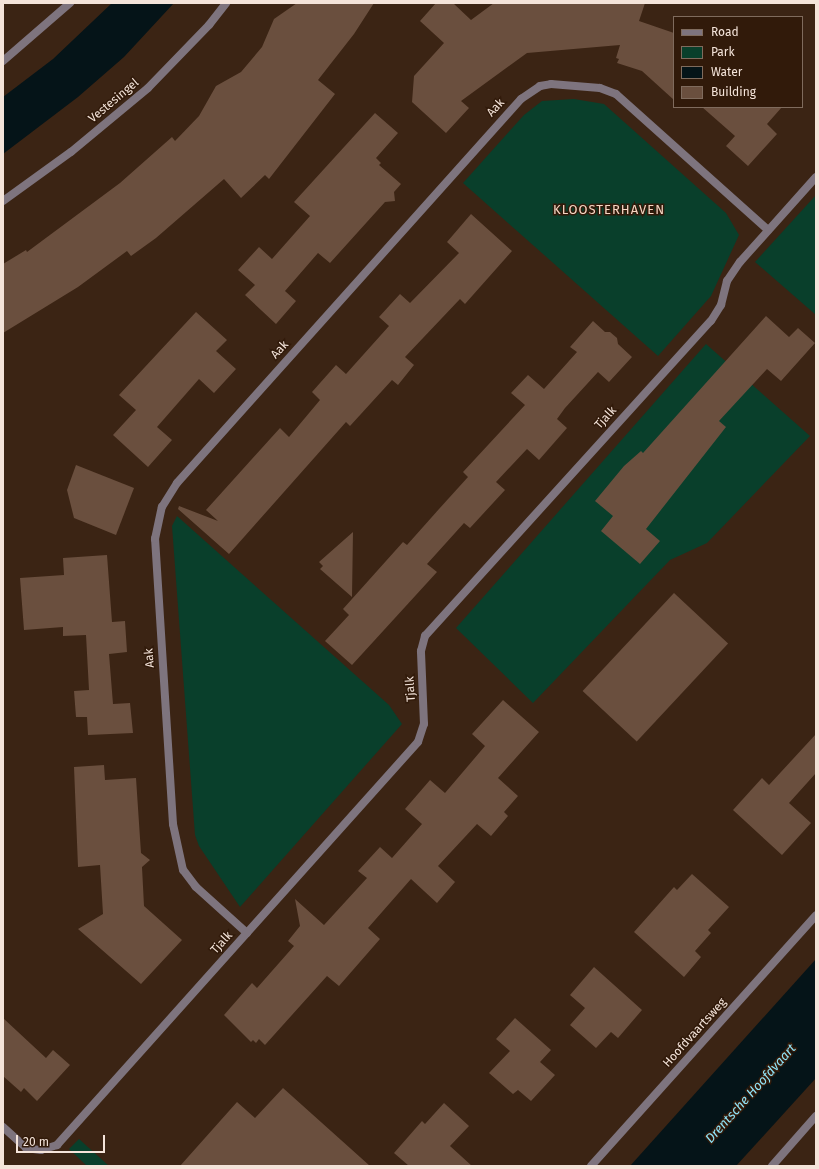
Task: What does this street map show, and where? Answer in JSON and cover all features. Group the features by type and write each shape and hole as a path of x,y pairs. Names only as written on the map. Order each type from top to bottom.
{"street":[{"path":"3,61 70,3"},
{"name":"Vestesingel","path":"3,202 71,152 148,88 209,25 226,3"},
{"name":"Aak","path":"247,933 196,887 183,870 173,824 155,539 162,507 177,483 521,99 540,86 551,84 600,88 616,94 768,230"},
{"name":"Tjalk","path":"3,1127 26,1148 40,1150 57,1145 418,742 424,724 420,651 425,636 434,624 711,321 721,305 727,281 768,230 816,177"},
{"name":"Hoofdvaartsweg","path":"591,1166 816,915"},
{"path":"772,1166 816,1116"}],"green space":[{"path":"574,99 604,104 726,213 739,235 711,296 658,356 463,183 524,115 542,101"},
{"path":"816,195 816,315 755,262"},
{"path":"706,344 810,436 707,543 670,560 533,703 456,628"},
{"path":"177,516 389,705 402,724 240,907 199,846 195,835 172,526"},
{"path":"79,1139 109,1166 87,1166 69,1149"}],"water":[{"path":"112,3 174,3 124,57 78,97 3,154 3,97 53,59"},
{"name":"Drentsche Hoofdvaart","path":"816,959 816,1078 736,1166 630,1166"}],"building":[{"path":"297,3 374,3 354,34 318,80 335,94 269,179 265,175 241,198 224,179 156,238 131,256 127,251 78,287 3,333 3,264 26,250 27,252 120,183 172,137 175,141 199,116 216,86 241,72 262,47 274,19"},
{"path":"436,3 453,3 471,20 494,3 645,3 639,21 673,33 673,99 642,71 617,63 619,59 616,58 620,45 527,53 461,101 469,108 446,133 412,102 414,76 444,43 420,21"},
{"path":"703,108 781,108 767,124 777,134 748,166 726,146 735,136"},
{"path":"375,113 398,133 376,158 381,163 379,165 401,184 394,192 395,201 385,202 330,263 318,253 285,291 296,301 276,324 245,295 255,285 238,270 259,247 272,259 310,216 294,202"},
{"path":"471,214 512,251 465,304 460,299 405,357 414,365 398,385 392,380 350,426 346,422 229,554 178,509 179,506 218,521 206,510 280,428 289,437 320,400 312,392 336,365 346,374 389,326 379,317 400,294 410,303 459,253 447,242"},
{"path":"196,312 227,340 216,351 236,369 214,393 199,379 157,427 172,440 148,467 113,435 136,410 119,395"},
{"path":"766,316 789,337 798,328 815,343 781,381 767,369 719,421 726,427 646,529 660,541 640,564 601,531 613,516 595,501 624,466 641,451 643,453"},
{"path":"593,321 605,332 610,332 617,338 618,344 632,357 609,382 598,372 565,408 557,419 567,428 539,460 527,449 496,482 505,490 470,528 464,523 427,564 437,572 352,665 325,641 349,615 343,609 403,542 407,545 468,477 463,472 525,405 511,393 528,375 544,389 577,352 570,347"},
{"path":"76,465 134,488 116,535 74,518 67,490"},
{"path":"353,532 352,597 320,569 323,566 319,562"},
{"path":"107,555 112,622 125,621 127,652 109,654 113,704 130,703 133,733 88,735 87,717 76,717 74,691 89,690 86,635 63,636 63,627 24,630 20,578 64,575 63,558"},
{"path":"674,593 728,643 637,741 583,691"},
{"path":"503,700 539,732 498,778 518,796 504,812 508,816 491,836 477,824 438,866 455,882 437,903 411,879 368,928 380,939 339,986 327,976 265,1045 259,1039 256,1043 253,1040 251,1042 224,1015 252,983 257,988 294,946 288,941 300,926 295,899 324,925 367,878 358,871 380,847 392,858 422,824 405,809 430,780 445,793 485,746 472,734"},
{"path":"816,734 816,773 789,803 811,823 782,855 733,810 762,778 769,785"},
{"path":"104,765 105,780 136,778 141,853 150,860 142,867 144,906 182,940 141,984 78,929 103,914 100,865 78,867 74,767"},
{"path":"692,874 729,907 708,930 711,933 695,951 701,957 684,977 634,932 674,887 677,890"},
{"path":"594,967 642,1010 618,1038 611,1032 596,1048 570,1025 585,1008 570,995"},
{"path":"3,1018 46,1058 53,1050 70,1065 37,1101 24,1088 21,1092 3,1076"},
{"path":"515,1018 551,1050 540,1062 555,1075 531,1101 518,1090 513,1094 489,1073 510,1051 496,1039"},
{"path":"283,1088 370,1166 180,1166 237,1102 255,1118"},
{"path":"444,1103 469,1126 450,1146 472,1166 409,1166 394,1153 422,1121 425,1124"}],"district":[{"name":"KLOOSTERHAVEN","path":"609,210"}]}
